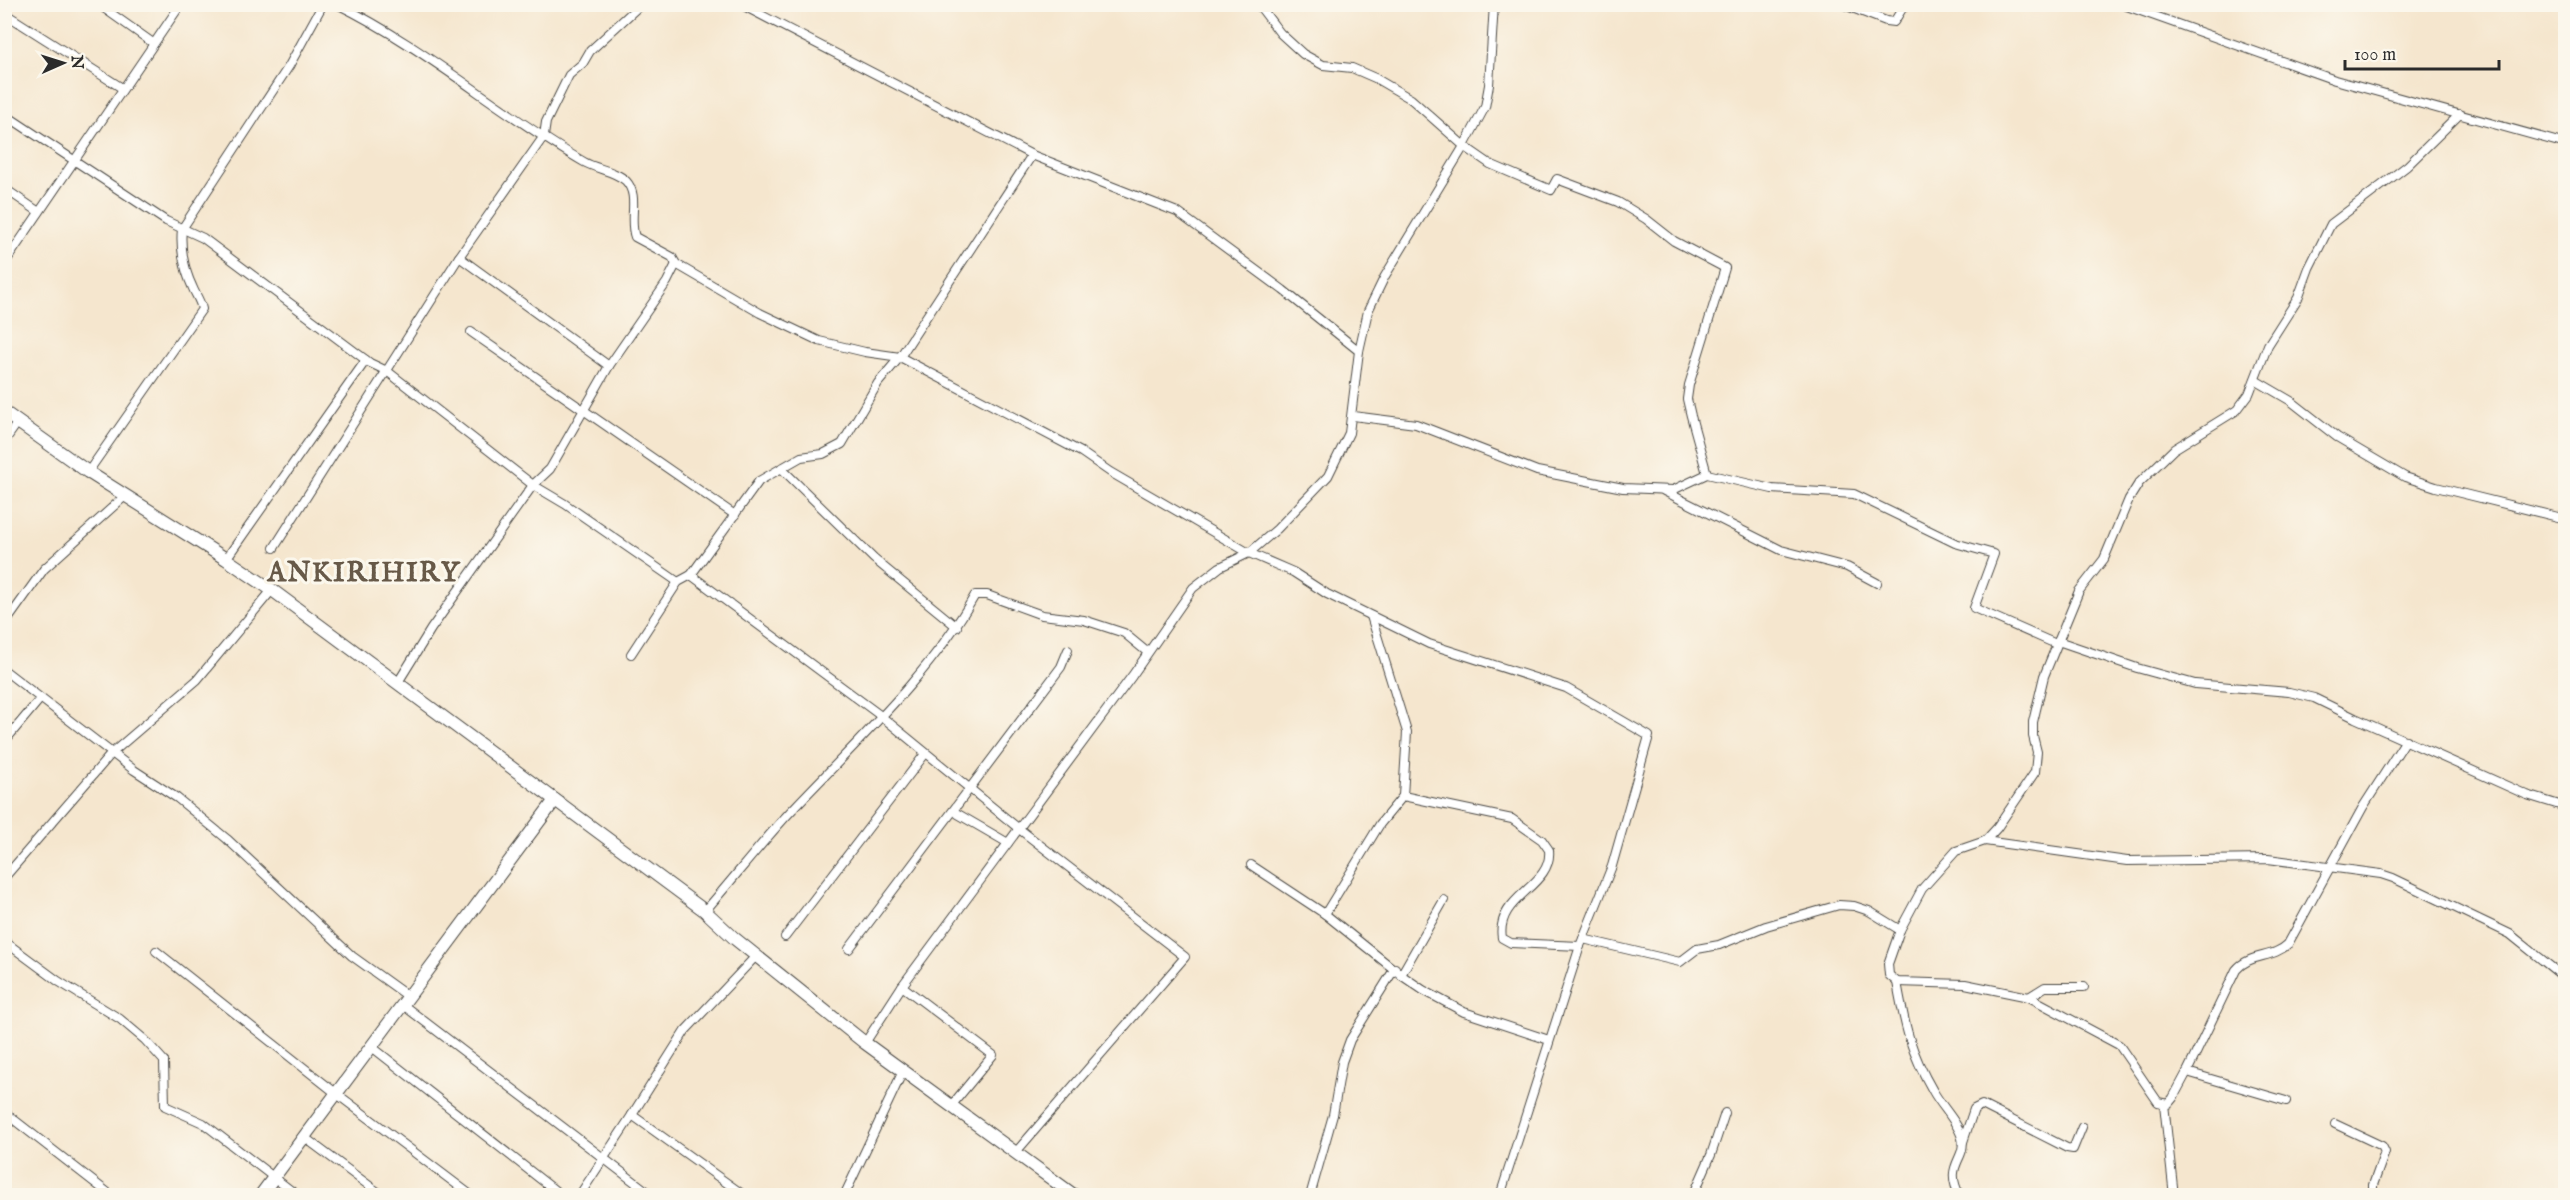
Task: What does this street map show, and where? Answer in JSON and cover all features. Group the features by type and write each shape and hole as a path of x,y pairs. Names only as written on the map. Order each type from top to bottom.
{"main road":[{"path":"4,412 88,472 226,558 272,590 705,911 756,956 865,1043 1016,1152 1071,1195"},
{"path":"261,1196 555,800"}],"street":[{"path":"98,4 153,43"},
{"path":"6,260 181,4"},
{"path":"88,472 202,309 191,285 180,243 182,229 289,66 323,4"},
{"path":"337,4 403,41 585,162 624,179 633,192 631,226 635,237 672,257 676,264 760,313 819,341 865,352 900,357 1081,452 1110,472 1249,553 1293,572 1327,594 1429,644 1566,688 1649,736 1612,866 1582,942 1500,1196"},
{"path":"274,548 459,257 544,136 549,113 569,75 583,63 590,51 641,4"},
{"path":"740,4 1032,155 1177,212 1283,290 1359,351"},
{"path":"1258,4 1280,33 1303,54 1323,65 1352,68 1375,78 1411,99 1464,146 1490,164 1551,190 1557,179 1618,202 1646,219 1674,241 1725,268 1689,385 1687,399 1707,474"},
{"path":"865,1043 902,986 1193,588 1220,567 1249,553 1277,529 1328,476 1340,454 1353,416 1359,351 1368,311 1385,276 1480,117 1487,96 1494,4"},
{"path":"1842,4 1894,22 1905,4"},
{"path":"2121,4 2335,80 2565,144"},
{"path":"4,13 122,88"},
{"path":"4,114 182,229 202,238 366,360 387,372 533,485 565,504 678,582"},
{"path":"1963,1142 1960,1132 1934,1093 1914,1055 1907,1036 1897,982 1889,975 1888,964 1900,930 1922,889 1956,851 1985,841 1998,828 2034,772 2037,752 2033,736 2033,722 2044,676 2079,591 2104,559 2129,499 2139,483 2174,449 2237,410 2249,394 2268,345 2298,297 2309,268 2331,224 2407,166 2460,114"},
{"path":"631,654 678,582 691,575 759,481 801,457 823,454 842,444 878,383 900,357 1032,155"},
{"path":"4,188 39,212"},
{"path":"459,257 609,366"},
{"path":"397,684 431,629 533,485 550,469 609,366 667,282 676,264"},
{"path":"471,332 735,515"},
{"path":"226,558 366,360"},
{"path":"2255,380 2291,401 2337,437 2405,477 2436,488 2565,519"},
{"path":"1353,416 1416,424 1551,475 1623,488 1663,491 1687,485 1707,474 1772,489 1854,494 1955,543 1994,554 1974,608 2057,642 2195,684 2289,692 2314,698 2528,795 2565,807"},
{"path":"4,442 18,422"},
{"path":"781,468 874,559 957,627"},
{"path":"1663,491 1781,550 1847,567 1877,583"},
{"path":"4,625 44,569 125,496"},
{"path":"691,575 882,716 1018,828 1185,957 1016,1152"},
{"path":"4,878 112,753 197,680 272,590"},
{"path":"705,911 790,812 882,716 957,627 975,595 987,595 1042,615 1084,620 1124,633 1147,652"},
{"path":"1325,914 1380,824 1402,796 1407,732 1371,616"},
{"path":"849,949 1061,667 1068,650"},
{"path":"4,670 112,753 177,798 227,839 344,948 406,1001 604,1160 653,1196"},
{"path":"4,742 40,699"},
{"path":"2164,1104 2173,1098 2241,963 2252,958 2280,952 2288,944 2362,807 2406,740"},
{"path":"785,937 926,754"},
{"path":"1402,796 1512,819 1542,840 1549,850 1548,866 1536,882 1512,903 1501,931 1502,938 1511,943 1582,942 1680,962 1697,949 1719,945 1766,926 1839,905 1869,910 1900,930"},
{"path":"958,814 1008,843"},
{"path":"1985,841 2127,861 2268,859 2393,878 2510,934 2565,979"},
{"path":"1251,865 1325,914 1398,972 1464,1012 1550,1041"},
{"path":"1310,1196 1333,1115 1342,1062 1350,1040 1398,972 1443,900"},
{"path":"4,941 58,981 120,1019 145,1040 164,1061 165,1106 203,1123 297,1196"},
{"path":"156,951 337,1094 472,1196"},
{"path":"579,1196 685,1031 756,956"},
{"path":"1897,982 1965,984 2029,997 2119,1045 2158,1102 2164,1104"},
{"path":"902,986 993,1055 951,1107"},
{"path":"2029,997 2045,987 2084,987"},
{"path":"372,1047 562,1196"},
{"path":"844,1196 903,1071"},
{"path":"2187,1072 2286,1101"},
{"path":"2164,1104 2174,1196"},
{"path":"1960,1196 1953,1176 1974,1109 1982,1105 2073,1149 2082,1127"},
{"path":"4,1112 112,1196"},
{"path":"1692,1196 1711,1155 1725,1113"},
{"path":"632,1115 745,1196"},
{"path":"2335,1124 2382,1146 2385,1152 2373,1185 2373,1196"},
{"path":"304,1137 383,1196"}],"district":[{"name":"ANKIRIHIRY","path":"364,572"}]}
